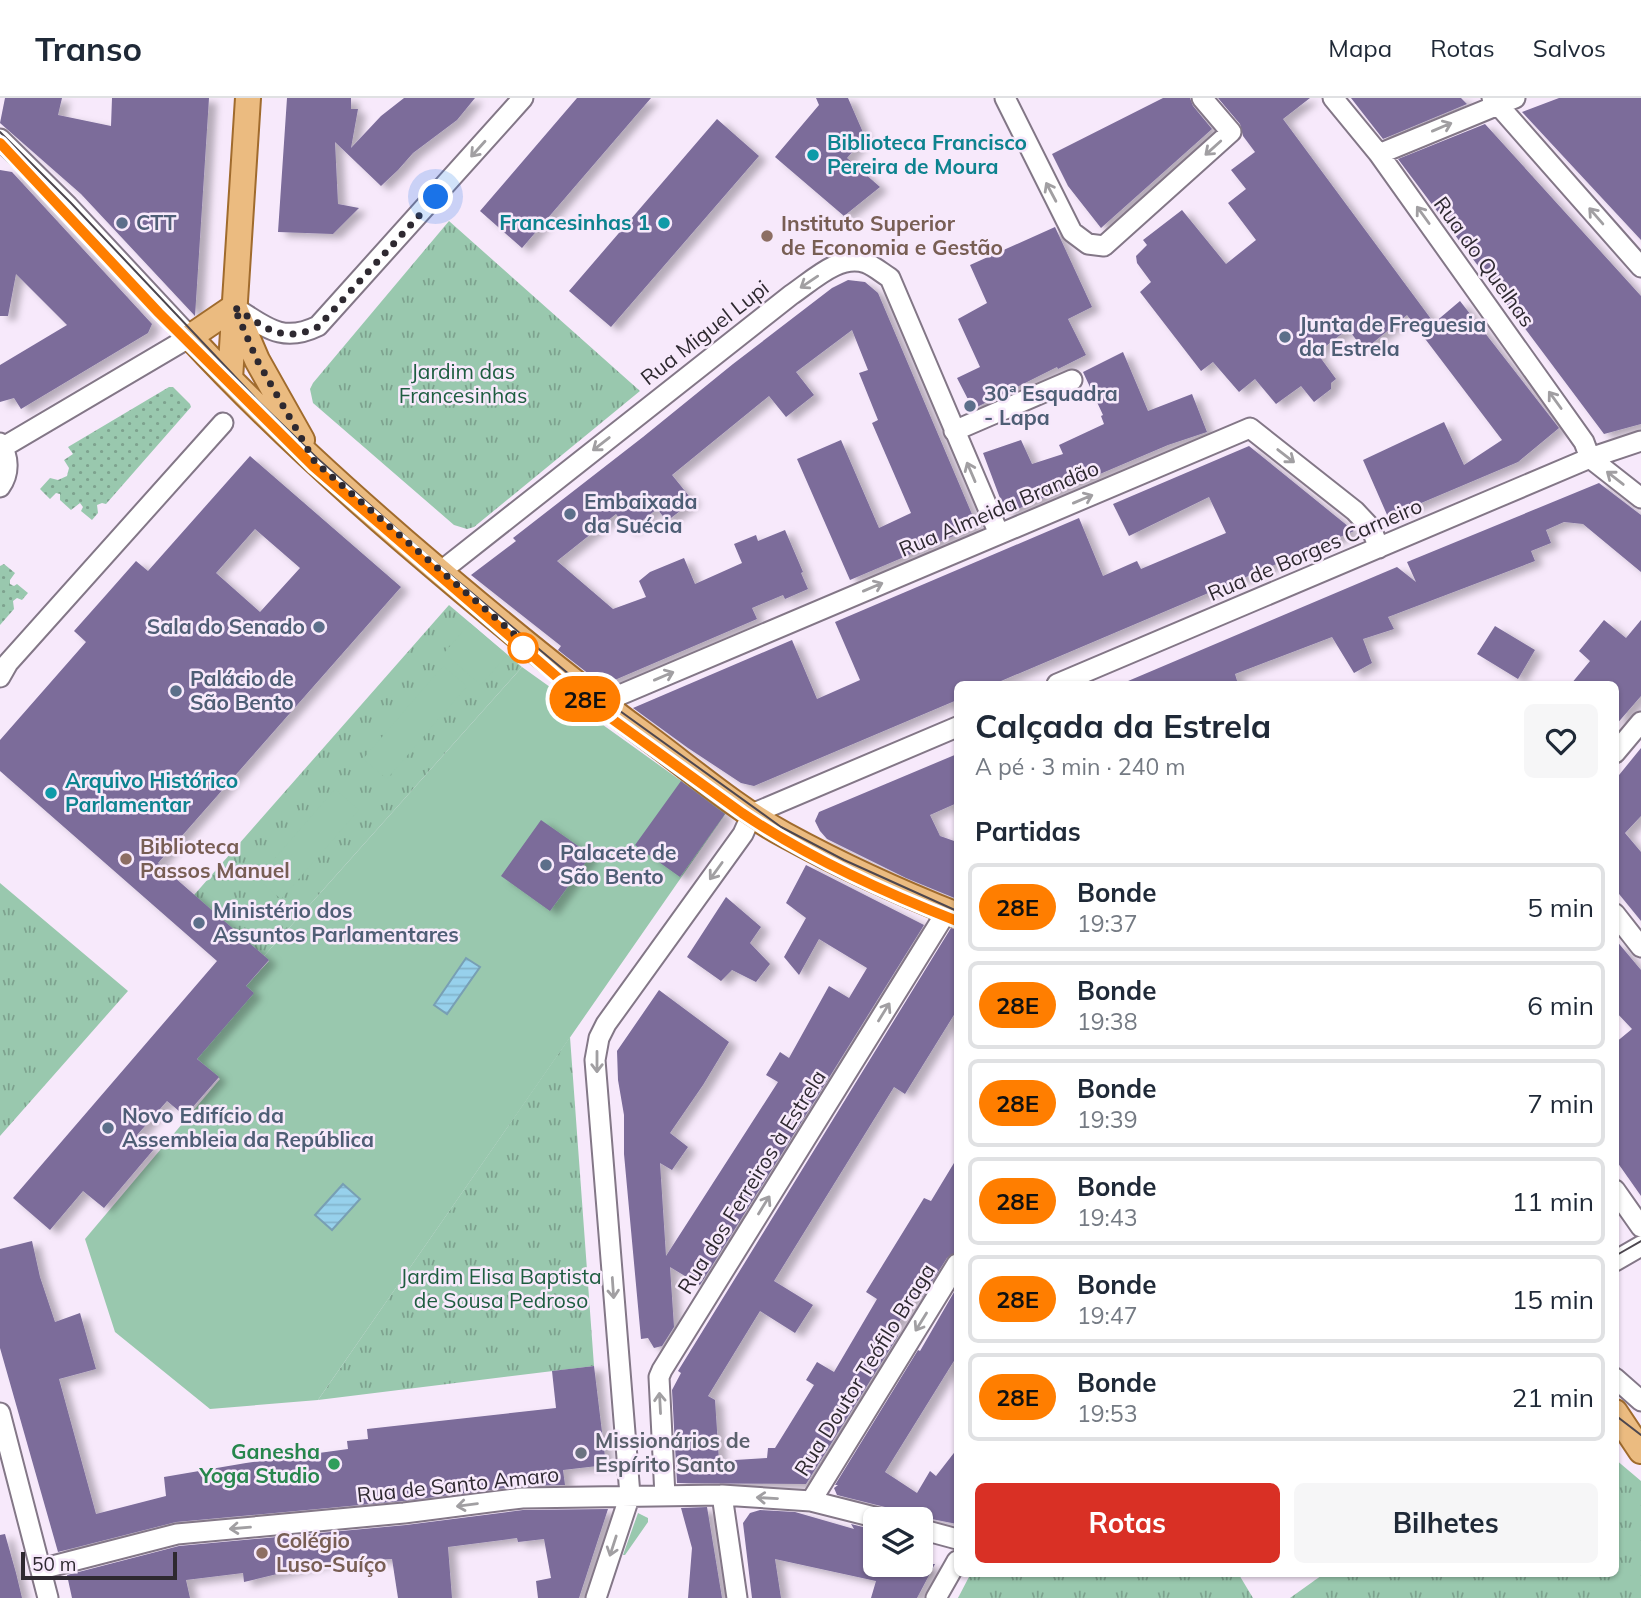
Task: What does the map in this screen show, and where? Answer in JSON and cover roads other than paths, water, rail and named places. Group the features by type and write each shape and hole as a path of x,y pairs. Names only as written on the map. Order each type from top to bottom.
{"main road":[{"path":"230,379 248,98"},
{"path":"234,307 190,337 315,462 440,572 601,703 752,814 807,846 952,913"},
{"path":"234,307 257,360 315,462"},
{"path":"1619,1406 1641,1414"},
{"path":"1619,1418 1641,1451"}],"street":[{"path":"234,307 274,332 292,335 318,327 523,98"},
{"path":"1005,98 1072,232 1088,244 1104,246 1231,132 1202,98"},
{"name":"Rua do Quelhas","path":"1333,98 1379,154 1584,442 1590,458"},
{"path":"1379,154 1501,100 1641,267"},
{"path":"0,139 68,206 190,337 1,446 6,454 8,470 0,486"},
{"name":"Rua Miguel Lupi","path":"440,572 791,295 846,261 864,262 890,278 999,534"},
{"path":"954,432 1072,380"},
{"path":"0,677 8,663 223,423"},
{"name":"Rua Almeida Brandão","path":"601,703 1250,428 1355,511 1371,528 1379,548"},
{"name":"Rua de Borges Carneiro","path":"1064,681 1590,458 1641,441"},
{"path":"1590,458 1641,498"},
{"path":"1619,748 1641,722"},
{"path":"596,1598 630,1495 595,1060 599,1038 606,1024 743,834 752,814 954,728"},
{"name":"Rua dos Ferreiros à Estrela","path":"665,1496 659,1377 662,1370 952,913"},
{"path":"1619,920 1641,947"},
{"path":"1619,1196 1641,1227"},
{"path":"1619,1259 1641,1246"},
{"name":"Rua Doutor Teófilo Braga","path":"811,1500 954,1269"},
{"path":"1619,1382 1641,1401"},
{"path":"0,1413 48,1598"},
{"path":"722,1495 737,1598"},
{"name":"Rua de Santo Amaro","path":"41,1569 177,1534 404,1513 522,1498 722,1495 811,1500 863,1514"},
{"path":"933,1533 954,1538"},
{"path":"936,1598 954,1566"}],"water":[{"path":"466,958 480,967 447,1014 434,1005"},
{"path":"343,1184 360,1199 332,1230 315,1215"}],"tram line":[{"path":"0,132 259,402 317,458 424,553 570,675 781,827 844,860 954,910"},
{"name":"28E","path":"0,143 159,313 314,467 572,690 742,813 770,830 848,872 954,920"},
{"path":"1619,1254 1641,1241"},
{"path":"1619,1418 1641,1435"}],"place":[{"name":"Biblioteca Francisco Pereira de Moura","path":"813,155"},
{"name":"CTT","path":"122,223"},
{"name":"Francesinhas 1","path":"664,223"},
{"name":"Instituto Superior de Economia e Gestão","path":"767,236"},
{"name":"Junta de Freguesia da Estrela","path":"1285,337"},
{"name":"30ª Esquadra - Lapa","path":"970,406"},
{"name":"Embaixada da Suécia","path":"570,514"},
{"name":"Sala do Senado","path":"319,627"},
{"name":"Palácio de São Bento","path":"176,691"},
{"name":"Arquivo Histórico Parlamentar","path":"51,793"},
{"name":"Biblioteca Passos Manuel","path":"126,859"},
{"name":"Palacete de São Bento","path":"546,865"},
{"name":"Ministério dos Assuntos Parlamentares","path":"199,923"},
{"name":"Novo Edifício da Assembleia da República","path":"108,1128"},
{"name":"Missionários de Espírito Santo","path":"581,1453"},
{"name":"Ganesha Yoga Studio","path":"334,1464"},
{"name":"Colégio Luso-Suíço","path":"262,1553"}],"park label":[{"name":"Jardim das Francesinhas","path":"463,384"},
{"name":"Jardim Elisa Baptista de Sousa Pedroso","path":"501,1289"}]}
